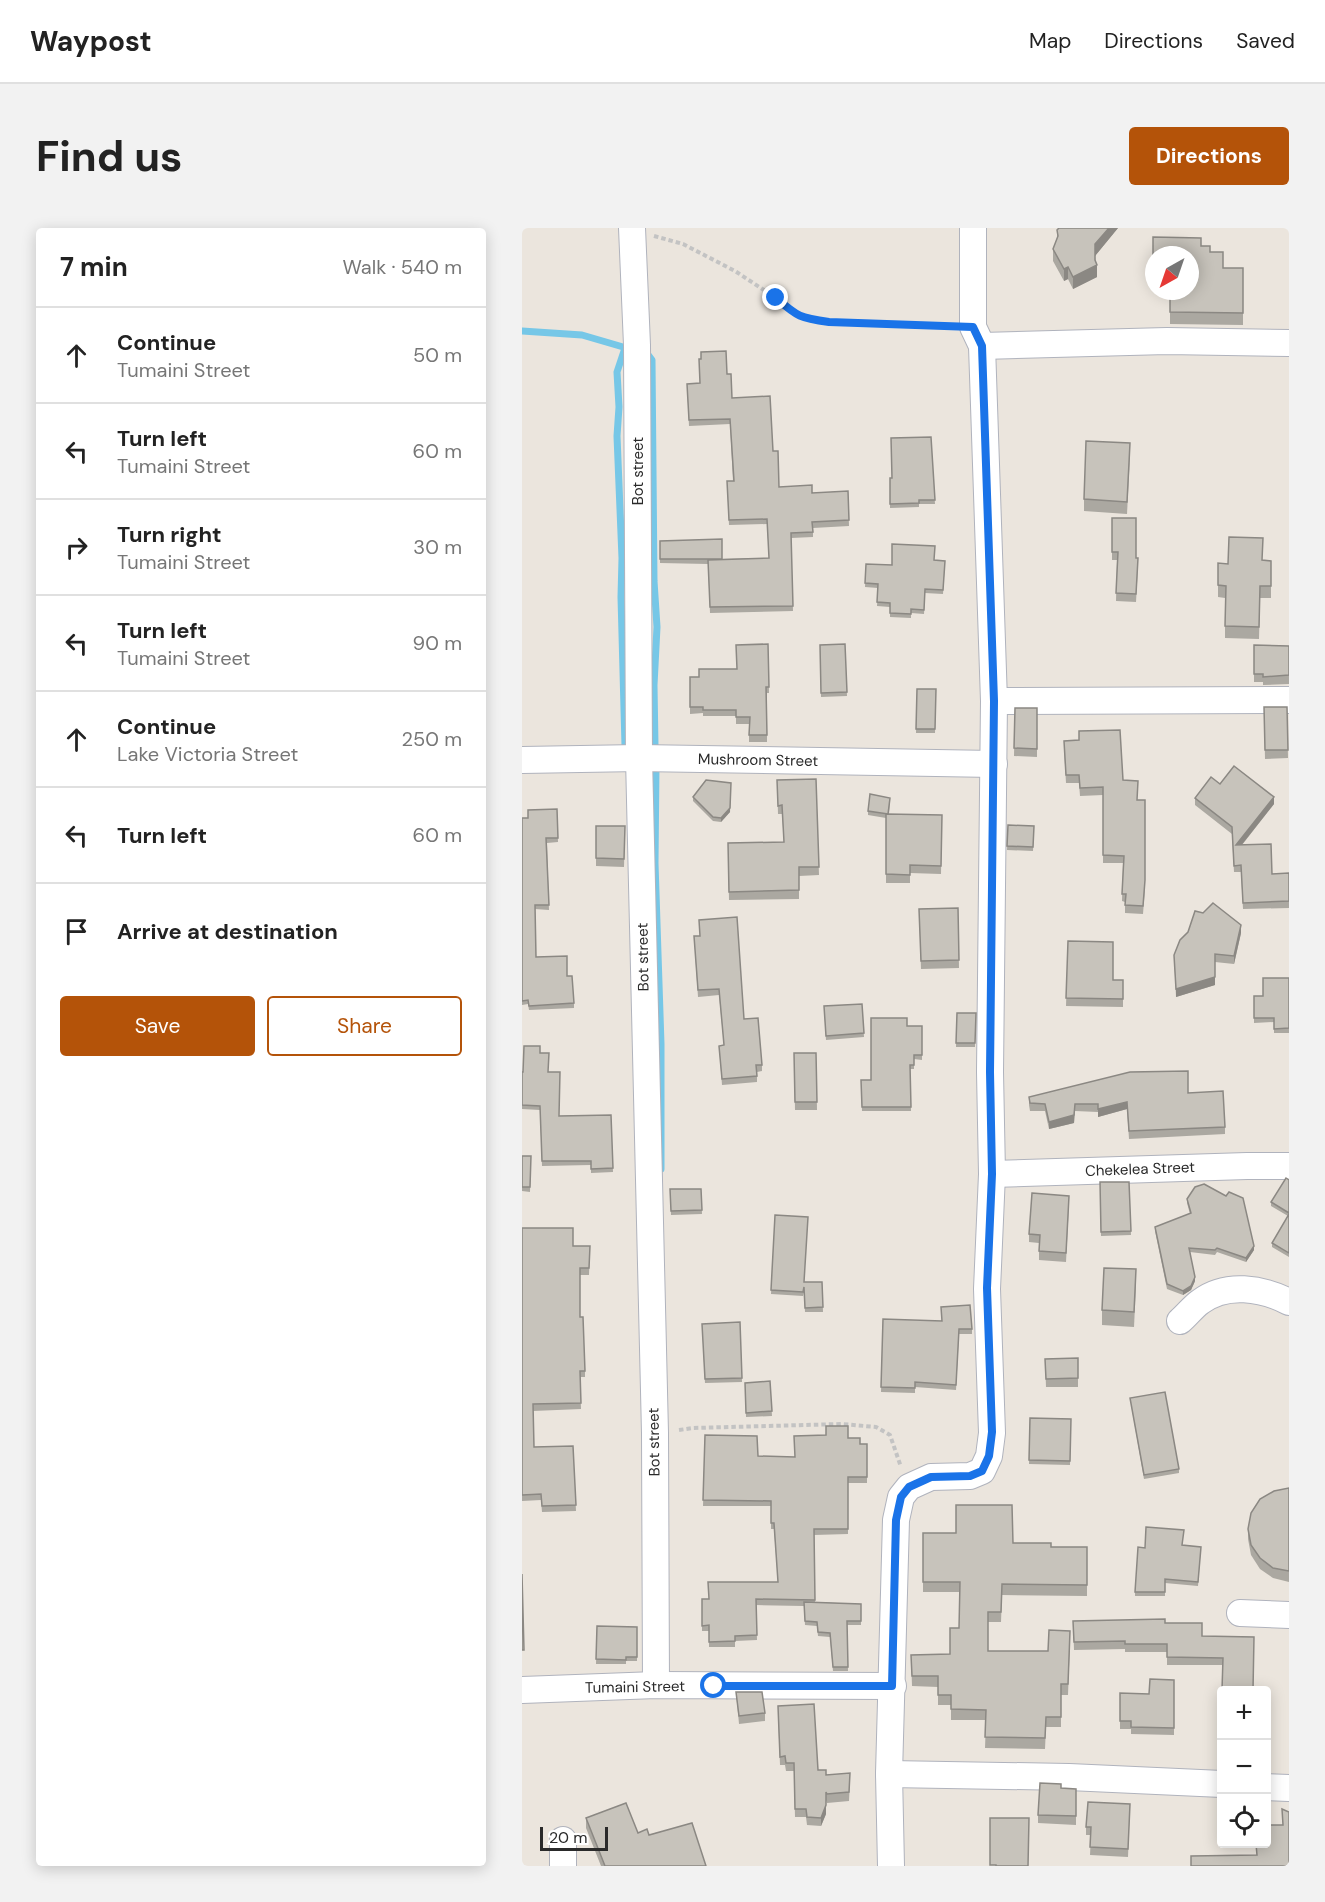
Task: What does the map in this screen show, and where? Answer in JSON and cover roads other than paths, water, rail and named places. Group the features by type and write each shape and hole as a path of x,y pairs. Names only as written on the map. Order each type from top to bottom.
{"street":[{"path":"891,1866 889,1774 896,1520 901,1497 909,1487 931,1477 970,1476 982,1471 989,1456 992,1432 987,1288 992,1174 990,1072 994,701 973,228"},
{"name":"Bot street","path":"632,229 637,345 639,758 655,1433 656,1685"},
{"path":"977,337 1289,343"},
{"path":"994,701 1289,700"},
{"name":"Mushroom Street","path":"522,760 639,758 994,764"},
{"name":"Chekelea Street","path":"992,1174 1289,1166"},
{"path":"1180,1321 1200,1301 1222,1290 1259,1291 1289,1302"},
{"path":"1240,1613 1289,1615"},
{"name":"Tumaini Street","path":"522,1690 656,1685 892,1686"},
{"path":"889,1774 1069,1777 1217,1784"},
{"path":"1271,1787 1289,1788"},
{"path":"563,1840 563,1866"}],"waterway":[{"path":"522,331 582,335 630,349"},
{"path":"625,348 617,372 619,407 617,436 622,558 625,746 633,746"},
{"path":"646,352 652,360 654,581 657,627 654,685 655,746 647,746"},
{"path":"656,766 655,863 661,1044 661,1169"}]}
